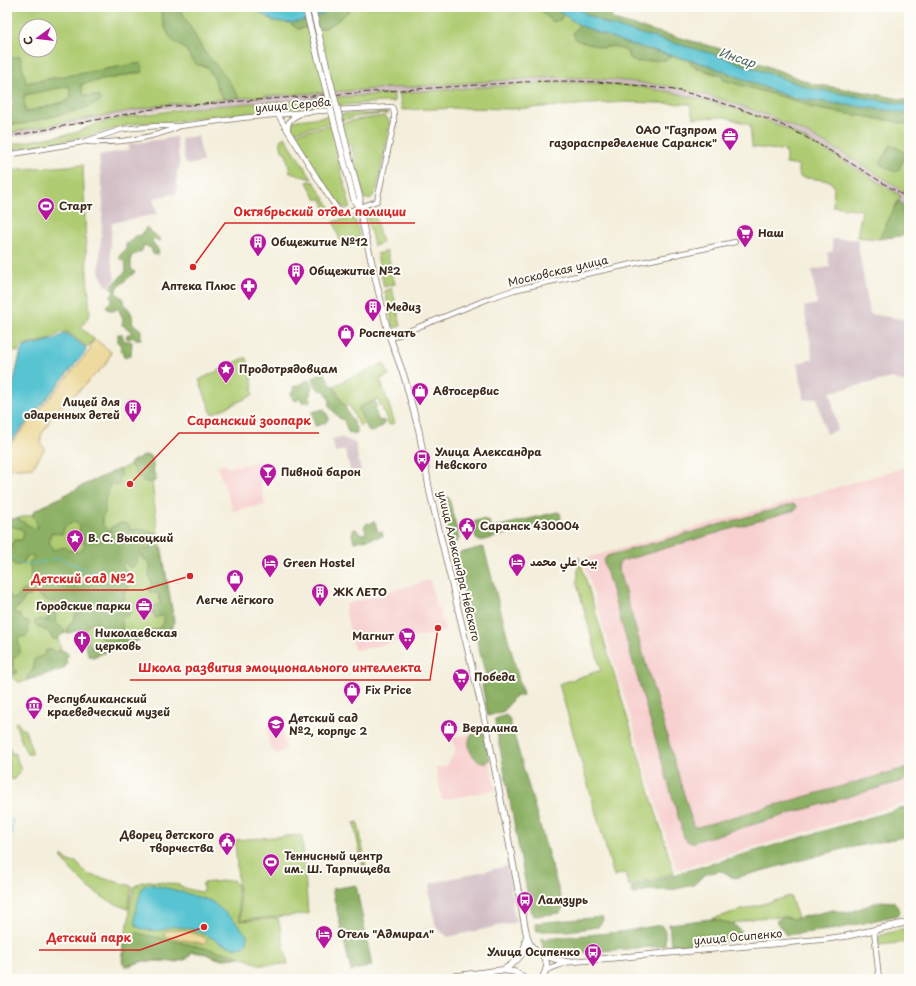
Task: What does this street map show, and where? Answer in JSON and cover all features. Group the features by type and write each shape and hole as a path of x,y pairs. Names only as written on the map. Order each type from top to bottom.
{"main road":[{"path":"305,7 345,152"},
{"path":"312,7 345,152"},
{"name":"улица Александра Невского","path":"345,152 354,200 359,208 390,339 404,376 416,419 430,493 487,729 526,932"},
{"name":"улица Осипенко","path":"567,962 826,939 847,936 909,922"},
{"path":"526,932 530,945 546,959 546,970 541,978"},
{"path":"523,977 517,967 520,957 524,951 526,932"},
{"path":"501,970 510,966 525,952 530,951 539,952 556,960 567,962"},
{"path":"546,970 567,962"},
{"path":"433,979 501,970 511,971 523,977"}],"street":[{"name":"улица Серова","path":"7,155 83,142 123,129 157,126 180,126 242,118 392,107 394,109 395,116 394,123 377,201 359,208"},
{"path":"289,134 287,128 289,122 303,113"},
{"path":"278,115 341,214 359,208"},
{"path":"267,116 276,119 283,124"},
{"name":"улица Серова","path":"83,142 120,142 152,135 180,126"},
{"path":"120,142 116,136 117,132 123,129"},
{"name":"Московская улица","path":"390,339 470,305 514,290 735,242"},
{"path":"874,930 879,979"}],"shaded area":[{"path":"555,77 595,78 671,87 725,100 755,111 810,135 909,195 909,219 902,214 904,206 898,201 901,197 783,127 752,114 723,105 671,92 634,86 555,82 163,109 7,138 7,133 191,101"},
{"path":"198,136 203,162 187,165 185,162 181,140 182,138"},
{"path":"176,137 180,167 177,171 177,193 154,198 157,214 112,223 110,254 115,279 110,288 106,285 99,272 103,203 99,155 128,150 129,144"},
{"path":"832,239 857,239 870,314 909,320 909,382 906,383 892,378 830,392 838,430 826,434 817,398 804,400 797,363 813,359 804,307 817,304 812,270 830,267 827,253 833,251"},
{"path":"340,437 355,443 361,472 351,473 345,450 335,452 332,439"},
{"path":"266,461 267,468 258,470 265,505 233,511 217,466 225,464 227,468"},
{"path":"909,466 909,802 676,870 583,559"},
{"path":"430,580 445,631 354,650 345,610 346,604"},
{"name":"Детский сад №2, корпус 2","path":"278,723 278,726 281,725 286,749 283,750 283,752 275,754 274,751 271,751 266,729 270,729 270,725"},
{"path":"483,731 496,790 442,800 436,768 446,766 456,751 453,738"},
{"name":"Ламзурь","path":"507,866 516,922 448,937 436,927 429,893 431,883"}],"green space":[{"path":"7,7 160,7 164,25 171,39 186,50 195,64 207,67 224,99 162,105 7,133 7,124 22,124 82,109 101,101 98,96 83,95 81,84 143,72 141,63 26,83 20,58 58,58 58,18 18,18 18,56 7,59"},
{"path":"160,7 179,7 203,50 223,73 240,98 224,99 207,67 195,64 186,50 171,39 164,25"},
{"path":"179,7 251,7 274,21 290,23 298,29 312,27 314,30 325,28 353,7 541,7 560,20 563,14 579,25 573,33 603,48 612,46 627,51 629,58 665,60 673,56 689,60 693,67 803,103 812,108 909,125 909,195 848,156 794,127 726,101 667,86 590,78 555,77 240,98 223,73 203,50"},
{"path":"333,7 353,7 325,28 314,30 312,27 298,29 290,23 313,18"},
{"path":"541,7 554,7 563,14 560,20 553,22 543,13 543,8"},
{"path":"576,7 616,7 611,18 617,21 721,49 813,84 909,101 909,105 812,89 713,54 609,25 586,14"},
{"path":"579,25 626,43 673,56 665,60 636,62 629,58 627,51 612,46 603,48 576,40 573,33"},
{"path":"18,56 18,58 20,58 26,83 141,63 143,72 81,84 83,95 98,96 101,101 82,109 22,124 7,124 7,115 11,114 13,100 11,97 7,98 7,59","holes":["69,86 71,96 68,101 25,112 24,95"]},
{"path":"689,60 708,65 787,96 900,112 909,115 909,125 812,108 803,103 723,80 722,75 698,68"},
{"path":"555,82 634,86 671,92 752,114 783,127 839,158 901,196 879,239 857,237 862,210 833,206 834,187 830,181 800,177 798,165 786,164 786,151 752,147 750,125 725,117 693,118 690,104 624,102 512,109 463,108 402,110 399,93"},
{"path":"69,86 71,96 68,101 25,112 24,95"},
{"path":"394,94 394,102 211,116 174,122 143,123 128,125 81,138 7,150 7,145 75,133 98,123 133,116 192,108 310,100 317,98"},
{"path":"386,112 389,114 355,117 292,132 291,130 292,121 297,120 354,113 369,114"},
{"path":"385,116 390,124 377,189 371,198 365,199 351,144 335,148 350,206 349,208 344,208 337,202 293,134 355,120"},
{"path":"285,137 312,179 290,173 286,153 282,151 280,140"},
{"path":"891,144 906,153 899,170 895,172 880,164"},
{"name":"Старт","path":"83,165 90,314 81,328 94,339 87,347 69,333 65,332 60,333 49,340 22,346 18,352 7,349 7,170"},
{"path":"307,182 314,182 333,212 332,214 328,216 322,199 316,199"},
{"path":"898,201 905,206 902,214 909,219 909,241 906,235 879,239"},
{"path":"373,207 382,243 374,246 366,212 368,208"},
{"path":"351,216 356,223 360,238 353,240 352,237 340,241 334,222"},
{"path":"146,227 160,239 158,242 155,239 151,241 159,252 157,255 153,254 151,248 144,245 141,252 131,256 131,268 135,272 119,286 115,292 124,299 124,304 132,315 132,323 141,330 141,339 136,339 133,337 130,339 126,338 127,334 131,334 132,331 122,325 123,319 118,308 114,311 107,309 106,306 112,301 111,296 114,292 111,287 126,271 125,261 120,259 119,256 126,249 126,244 134,239 135,236 142,235"},
{"path":"387,251 395,284 384,287 377,254"},
{"path":"392,288 401,326 394,328 385,291"},
{"path":"118,334 122,334 124,341 132,342 131,355 125,358 121,351 121,346 118,343"},
{"path":"244,358 247,358 253,386 253,394 212,414 199,380"},
{"path":"384,363 389,375 380,379 395,423 389,425 378,399 358,408 365,423 360,426 349,405 344,407 334,386"},
{"path":"324,372 331,385 334,386 357,430 357,434 348,432 344,420 339,418 329,406 330,401 325,391 319,390 314,384 313,378"},
{"path":"309,380 312,386 310,392 311,401 308,403 307,401 303,403 300,397 297,401 293,400 291,393 294,391 293,387"},
{"path":"374,401 377,405 375,409 378,420 384,421 384,425 375,431 369,432 358,408"},
{"path":"324,409 329,418 325,423 315,426 312,412"},
{"path":"145,455 152,457 154,473 156,476 155,481 144,481 135,474 135,469 131,467 131,462"},
{"path":"149,455 159,542 161,544 174,624 169,628 93,656 84,627 57,636 66,666 20,683 10,676 7,663 7,521 30,515"},
{"path":"119,469 122,475 119,478 120,484 117,486 112,482 111,484 105,500 105,513 102,517 103,525 110,532 111,527 121,523 128,524 131,530 143,529 156,533 157,541 154,542 149,550 141,551 135,565 132,568 128,567 126,562 122,565 130,577 126,580 129,586 127,591 123,592 125,597 120,602 130,608 131,613 128,616 123,616 122,628 125,637 137,634 139,640 93,657 89,656 84,643 89,642 92,649 94,645 102,646 104,642 102,636 100,636 99,631 101,627 98,622 91,623 85,629 68,633 67,628 72,623 76,614 69,604 60,606 55,601 51,602 38,596 33,588 34,584 30,576 31,571 29,563 34,557 33,555 25,558 24,564 14,566 12,561 7,563 7,543 11,545 15,540 22,540 24,533 22,529 7,525 7,520 17,518 31,527 37,528 37,523 33,516 34,511","holes":["75,521 80,526 79,534 85,546 78,553 74,550 70,551 65,547 53,550 49,541 51,533 63,534 64,528"]},
{"path":"446,495 449,498 459,539 457,542 452,544 449,542 439,499 441,496"},
{"path":"793,504 797,507 795,510 619,563 618,568 693,825 698,827 909,767 909,779 693,842 688,841 684,837 604,560 607,556"},
{"path":"557,512 560,513 560,520 480,541 476,539 473,524 475,521 487,520 492,528"},
{"path":"373,521 375,522 378,532 382,532 383,536 354,542 352,533 354,529 356,529 359,533 365,534 366,531 364,527 367,523 371,524"},
{"path":"154,546 158,546 162,552 174,621 171,630 146,638 143,636 144,633 159,628 164,623 164,615 155,618 153,612 145,613 144,609 160,604 159,594 149,591 152,584 149,576 150,566 147,559 143,560 141,557 142,554 151,551"},
{"path":"482,547 484,548 523,695 514,697 504,711 488,716 482,685 488,684 455,557 457,554"},
{"path":"579,557 674,873 629,886 625,873 614,876 559,684 601,670 577,584"},
{"path":"23,590 31,590 33,593 31,596 26,596 20,606 14,610 15,613 20,615 24,622 28,621 30,625 26,628 29,631 27,636 19,637 19,654 13,658 13,667 17,671 16,674 12,674 8,665 7,651 7,591 9,596 14,599 19,596"},
{"path":"51,611 56,614 55,621 64,629 64,633 57,640 52,638 49,632 36,626 34,622 40,619 48,621 47,616"},
{"path":"46,650 53,650 55,652 63,650 69,655 66,658 67,663 63,669 49,674 46,672 45,675 39,675 35,678 27,679 26,677 34,667 33,663 35,659 44,655"},
{"path":"506,715 509,718 564,909 560,913 536,916 531,913 495,721 495,719"},
{"path":"17,721 21,728 25,730 32,754 28,754 24,748 15,723"},
{"path":"483,732 490,760 486,763 477,760 474,757 471,753 469,744 471,735"},
{"path":"7,743 12,754 15,753 21,770 13,780 9,778"},
{"path":"909,806 909,836 843,849 735,878 719,871 704,875 693,885 672,890 648,890 634,894 632,893 632,887"},
{"path":"358,822 367,873 364,873 354,823"},
{"name":"Теннисный центр им. Ш. Тарпищева","path":"302,835 308,914 241,920 235,840"},
{"path":"62,855 70,862 76,862 87,874 132,886 128,909 107,900 88,887 71,870 62,858"},
{"path":"233,880 237,884 240,921 278,918 288,964 261,965 241,957 218,959 206,954 192,952 187,959 176,962 144,961 126,967 122,962 123,944 130,915 129,910 134,887 142,882 148,881 179,885 187,889 201,892 203,891 203,883"},
{"path":"356,885 372,966 351,971 332,889"},
{"path":"790,896 798,918 755,918 734,924 711,919"},
{"path":"880,901 894,902 899,908 900,912 898,915 837,929 786,935 776,921 784,917 793,919 833,910 848,913"},
{"path":"602,917 603,920 598,927 567,931 537,931 535,923"},
{"path":"711,919 734,924 743,933 739,940 671,946 669,924"},
{"path":"661,925 665,931 665,946 550,955 544,951 541,939 620,932"},
{"path":"909,927 909,942 879,945 879,938 881,935"},
{"path":"773,929 777,933 777,936 749,940 747,936 750,933"},
{"path":"135,932 239,956 232,958 219,958 208,954 191,951 188,958 179,961 155,960 126,965 124,963 124,942"}],"sand":[{"path":"95,339 111,352 105,365 52,415 41,435 41,445 45,448 33,467 7,469 7,448 91,349 89,347"},
{"path":"182,930 202,936 207,940 204,944 164,936 165,931"}],"water":[{"path":"251,7 296,9 309,7 333,7 325,13 307,20 290,23 274,21"},
{"path":"554,7 576,7 586,14 609,25 713,54 812,89 908,105 909,115 900,112 787,96 708,65 626,43 579,25"},
{"path":"64,334 68,334 85,347 86,351 7,446 7,409 21,351 24,347 52,340"},
{"path":"149,884 211,901 235,921 247,935 247,942 244,947 238,948 228,946 195,930 186,928 169,927 162,930 153,931 138,927 135,920 135,914 138,902 142,888"}],"waterway":[{"path":"51,560 59,558 85,569"},
{"path":"14,559 24,565 47,561"},
{"path":"89,570 95,572"},
{"path":"104,575 130,579"},
{"path":"12,819 13,835"}],"railway":[{"path":"7,137 163,107 523,82 601,82 680,91 738,108 767,119 816,143 909,199"}],"place":[{"name":"ОАО \"Газпром газораспределение Саранск\"","path":"730,151"},
{"name":"Старт","path":"46,221"},
{"name":"Наш","path":"745,248"},
{"name":"Общежитие №12","path":"258,257"},
{"name":"Октябрьский отдел полиции","path":"193,267"},
{"name":"Общежитие №2","path":"296,286"},
{"name":"Аптека Плюс","path":"249,301"},
{"name":"Медиз","path":"373,322"},
{"name":"Роспечать","path":"346,348"},
{"name":"Продотрядовцам","path":"226,384"},
{"name":"Автосервис","path":"420,406"},
{"name":"Лицей для одаренных детей","path":"133,423"},
{"name":"Улица Александра Невского","path":"422,473"},
{"name":"Саранский зоопарк","path":"130,484"},
{"name":"Пивной барон","path":"268,487"},
{"name":"Саранск 430004","path":"467,541"},
{"name":"В. С. Высоцкий","path":"75,553"},
{"name":"Детский сад №2","path":"190,576"},
{"name":"بيت علي محمد","path":"517,577"},
{"name":"Green Hostel","path":"270,578"},
{"name":"Легче лёгкого","path":"235,593"},
{"name":"ЖК ЛЕТО","path":"320,607"},
{"name":"Городские парки","path":"144,621"},
{"name":"Школа развития эмоционального интеллекта","path":"438,628"},
{"name":"Магнит","path":"407,651"},
{"name":"Николаевская церковь","path":"82,654"},
{"name":"Победа","path":"461,692"},
{"name":"Fix Price","path":"352,705"},
{"name":"Республиканский краеведческий музей","path":"34,720"},
{"name":"Детский сад №2, корпус 2","path":"276,739"},
{"name":"Вералина","path":"449,743"},
{"name":"Дворец детского творчества","path":"227,856"},
{"name":"Теннисный центр им. Ш. Тарпищева","path":"271,877"},
{"name":"Ламзурь","path":"525,915"},
{"name":"Детский парк","path":"204,927"},
{"name":"Отель \"Адмирал\"","path":"324,949"},
{"name":"Улица Осипенко","path":"593,967"}],"water label":[{"name":"Инсар","path":"737,58"}]}
